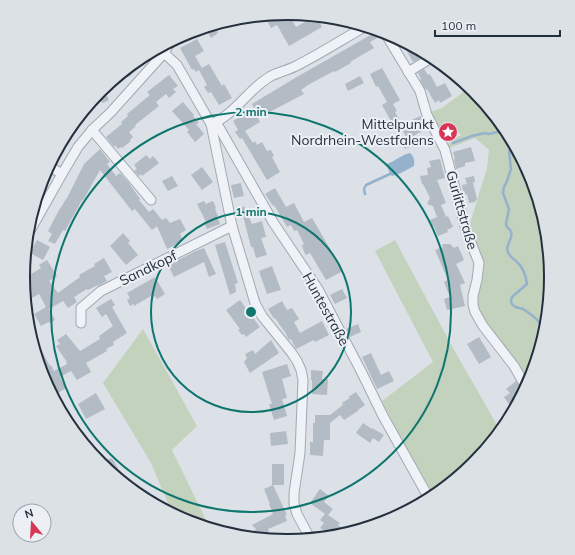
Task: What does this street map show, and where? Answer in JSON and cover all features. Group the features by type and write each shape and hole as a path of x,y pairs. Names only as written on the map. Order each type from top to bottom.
{"street":[{"path":"308,534 297,514 294,504 300,446 303,380 301,370 297,360 262,316 255,303 232,226 214,123 226,116 256,87 271,76 295,66 358,30"},
{"name":"Gurlittstraße","path":"389,42 420,91 427,115 445,150 466,230 479,263 473,296 475,312 483,326 514,366 523,381"},
{"path":"37,218 78,147 164,53"},
{"name":"Huntestraße","path":"164,53 177,65 214,123 273,222 318,289 383,416 427,494"},
{"path":"408,72 427,60"},
{"path":"92,130 151,200"},
{"path":"54,169 62,174"},
{"name":"Sandkopf","path":"81,323 81,308 101,291 232,226"}],"green space":[{"path":"465,91 470,95 502,134 511,149 525,179 536,211 543,244 545,278 543,311 536,344 525,377 511,353 485,325 475,303 481,263 468,230 487,168 489,150 475,138 447,149 446,145 461,135 456,129 451,134 443,138 430,114 431,112 442,108"},
{"path":"395,240 453,348 498,426 470,460 432,491 396,429 382,401 433,362 375,251"},
{"path":"143,329 197,426 172,450 208,522 169,506 151,463 103,383"}],"water":[{"path":"410,153 414,159 414,166 392,176 387,164"}],"building":[{"path":"292,20 296,27 307,21 319,22 322,27 289,46 277,25 271,28 267,21"},
{"path":"217,30 218,33 211,38 208,33"},
{"path":"371,35 377,38 370,42 374,48 335,72 334,71 308,85 301,90 304,94 258,118 260,122 245,131 253,143 255,141 257,145 262,142 267,151 271,150 274,156 272,157 280,172 267,180 242,138 240,139 235,132 238,130 233,121 254,108 252,104"},
{"path":"197,39 204,51 195,56 202,68 209,64 222,86 224,84 232,98 219,105 211,92 208,93 204,87 207,85 199,70 196,72 194,69 192,70 180,48"},
{"path":"406,49 420,57 413,62"},
{"path":"382,68 400,100 393,104 399,119 392,123 382,105 387,102 378,86 376,87 370,74"},
{"path":"424,69 428,75 430,74 437,87 445,83 452,96 440,103 439,100 435,103 420,80 421,79 418,73"},
{"path":"135,70 130,76 124,79"},
{"path":"169,75 178,86 173,89 176,92 169,98 166,94 156,102 159,106 135,125 136,126 129,132 133,137 130,140 131,141 122,148 121,147 118,149 115,145 114,147 106,137 122,124 121,122 128,116 127,114 150,95 147,92"},
{"path":"360,76 364,83 348,91 345,84"},
{"path":"106,94 109,100 103,103 101,101 99,102"},
{"path":"183,102 194,115 193,116 199,123 196,124 204,134 195,142 187,132 189,130 172,111"},
{"path":"420,116 427,128 410,138 414,145 405,149 401,142 407,139 403,131 407,129 404,124"},
{"path":"471,147 475,161 465,163 465,166 456,169 453,152"},
{"path":"100,149 110,162 107,164 116,176 120,173 129,183 140,199 139,200 149,212 153,209 162,220 166,218 170,223 180,219 186,230 180,234 183,241 167,249 157,226 152,230 135,209 132,211 100,170 65,231 63,230 55,244 48,241 52,234 48,231 84,164"},
{"path":"146,155 150,159 153,156 159,163 142,176 141,174 139,176 134,171 137,169 134,165"},
{"path":"440,159 445,178 437,180 446,203 441,205 446,217 448,216 453,227 447,230 448,232 438,236 430,220 437,217 433,206 427,204 430,198 422,184 420,176 428,175 427,168 431,167 429,161"},
{"path":"202,167 213,182 202,190 191,175"},
{"path":"172,176 178,186 168,191 162,181"},
{"path":"474,176 475,182 471,183 473,183 477,199 475,202 469,203 467,194 464,195 462,185 467,184 465,178"},
{"path":"241,183 244,196 234,198 231,185"},
{"path":"275,188 286,207 294,203 304,222 312,218 343,271 326,280 310,253 306,255 304,252 302,245 304,244 297,230 294,231 291,225 287,227 274,205 273,206 265,194"},
{"path":"204,201 206,204 213,201 220,224 207,229 204,222 206,222 197,204"},
{"path":"244,206 252,224 262,221 266,237 261,238 267,255 256,258 253,247 251,247 241,208"},
{"path":"123,233 130,241 128,243 138,255 126,265 110,246"},
{"path":"37,240 50,247 43,260 31,254 32,250"},
{"path":"225,242 238,283 235,284 236,292 230,295 215,245"},
{"path":"442,244 450,244 454,248 458,246 464,260 456,264 465,283 460,285 465,306 447,310 444,299 450,297 444,282 448,280 435,250 443,247"},
{"path":"204,248 216,274 209,277 204,262 174,277 168,265"},
{"path":"104,258 112,272 104,276 107,281 88,290 87,289 74,297 77,302 68,308 63,301 49,309 55,320 41,326 34,314 46,307 39,294 31,298 30,275 41,268 39,265 47,260 57,276 49,281 58,293 80,277 79,275 95,266 94,264"},
{"path":"272,266 281,290 267,294 259,271"},
{"path":"155,277 165,294 157,299 155,296 152,298 151,296 134,306 134,304 130,306 127,300 130,298 127,293"},
{"path":"342,289 347,298 335,304 330,295"},
{"path":"111,299 115,305 112,307 127,333 113,342 114,345 106,349 107,351 86,363 91,372 77,380 71,371 60,377 66,388 58,393 40,349 54,371 67,364 56,346 60,344 57,340 66,334 80,351 100,339 99,336 113,326 106,314 102,317 96,308"},
{"path":"240,300 260,327 246,337 238,330 240,329 226,310"},
{"path":"282,301 287,310 292,308 299,319 294,322 300,333 322,321 329,335 315,342 314,340 296,349 291,339 289,340 284,330 275,318 274,319 268,309"},
{"path":"358,324 361,332 350,337 346,329"},
{"path":"479,337 491,357 479,364 467,344"},
{"path":"271,340 279,353 250,373 244,362 247,358 245,354 253,350 255,354"},
{"path":"371,353 381,375 389,371 394,381 377,389 362,357"},
{"path":"287,364 291,376 282,379 287,398 282,399 287,416 274,420 269,404 272,404 262,372"},
{"path":"311,370 323,371 322,379 328,379 327,395 312,394"},
{"path":"516,381 520,387 511,407 504,397 510,393 506,389"},
{"path":"356,392 365,405 344,420 340,415 330,423 330,440 324,440 323,456 310,455 310,442 313,442 313,423 315,423 315,415 330,415 343,405 342,403 350,398 348,397"},
{"path":"96,393 105,409 86,419 78,404"},
{"path":"363,423 384,435 379,442 373,438 370,443 356,433"},
{"path":"286,431 288,444 271,446 270,433"},
{"path":"111,458 120,472 118,471 106,461"},
{"path":"272,464 284,464 284,485 272,485"},
{"path":"273,485 287,515 285,516 287,521 268,529 268,534 252,533 256,529 252,525 273,514 264,489"},
{"path":"320,489 329,496 324,502 333,509 328,515 340,523 338,525 343,529 326,532 320,528 324,523 320,520 325,514 310,503"}],"waterway":[{"path":"453,143 472,136 500,132"},
{"path":"511,148 509,151 511,169 503,193 509,209 506,224 511,231 507,250 510,256 522,269 527,284 512,297 511,301 513,306 523,309 539,322 540,326"},
{"path":"365,194 364,189 366,185 390,174"},
{"path":"536,342 538,338"}],"place":[{"name":"Mittelpunkt Nordrhein-Westfalens","path":"448,132"}]}
